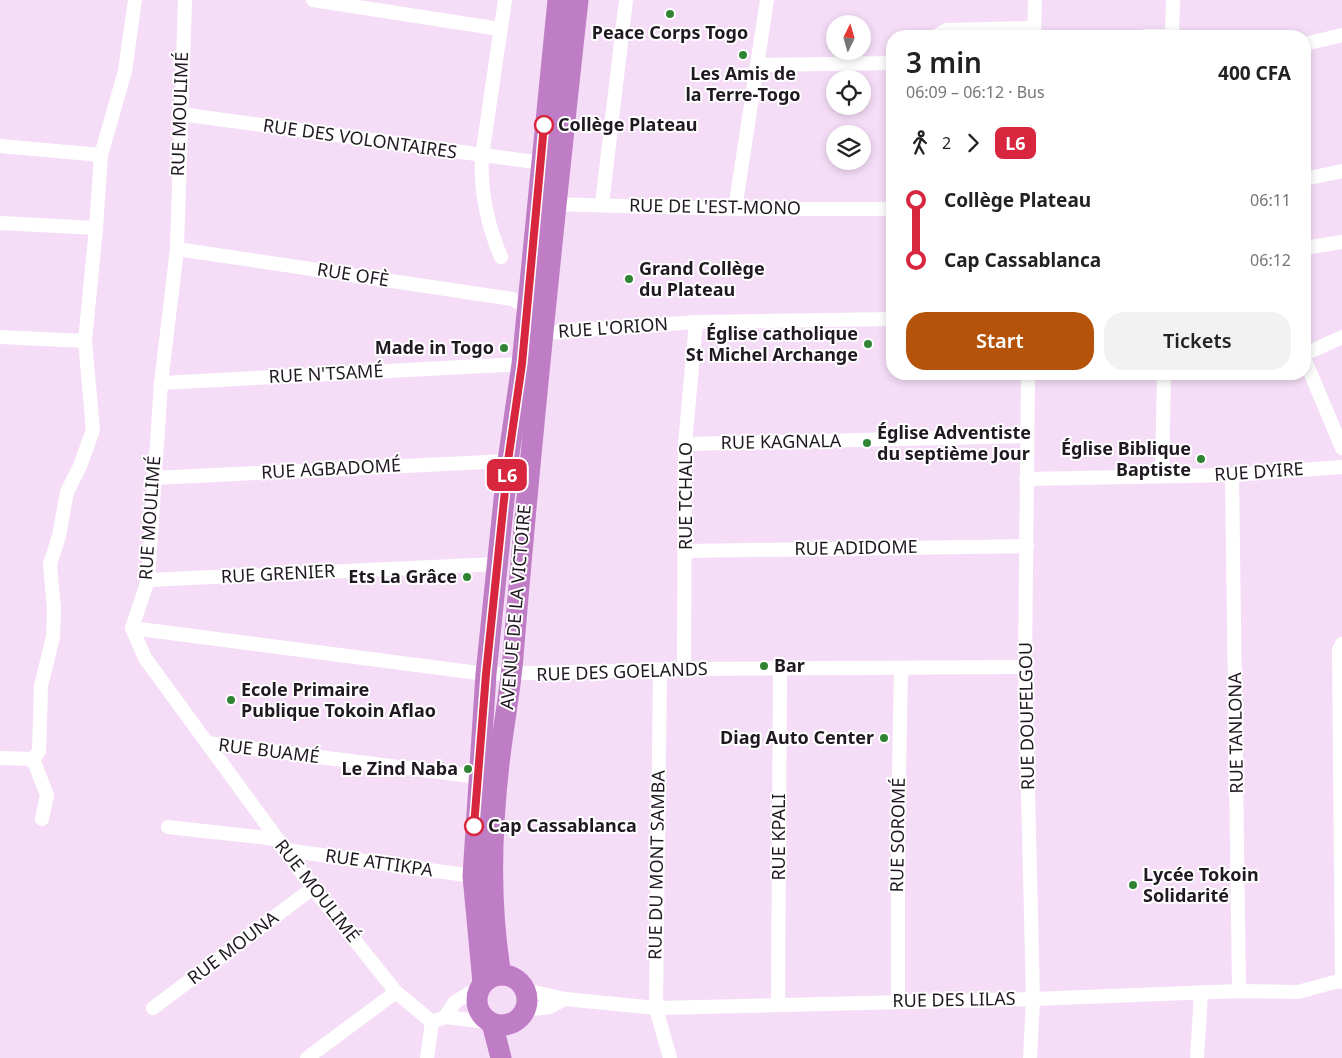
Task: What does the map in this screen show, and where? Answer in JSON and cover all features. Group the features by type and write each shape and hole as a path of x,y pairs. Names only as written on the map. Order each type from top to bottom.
{"highway":[{"name":"AVENUE DE LA VICTOIRE","path":"488,982 494,915 492,847 499,764 511,675 531,440 544,333 547,204 558,0"},
{"name":"AVENUE DE LA VICTOIRE","path":"550,164 578,0"},
{"name":"AVENUE DE LA VICTOIRE","path":"488,982 473,876 486,674 508,461 528,307 547,204"},
{"path":"501,1058 490,1022 479,1012 477,993 488,982 511,976 520,982 521,1008 514,1058"},
{"path":"490,1022 506,1025 521,1008"}],"street":[{"path":"33,759 39,751 41,686 53,637 54,609 50,564 67,492 80,466 93,430 85,341 101,155 125,71 135,0"},
{"name":"RUE MOULIMÉ","path":"185,0 177,249 161,383 153,478 148,580 132,628 145,658 313,888 396,992 439,1019"},
{"path":"313,0 500,29"},
{"path":"501,257 480,182 482,156 505,0"},
{"path":"602,204 626,0"},
{"path":"735,209 767,0"},
{"path":"1034,30 1035,0"},
{"path":"1172,0 1172,30"},
{"path":"1311,43 1342,35"},
{"path":"757,66 886,63"},
{"name":"RUE DES VOLONTAIRES","path":"180,114 550,164"},
{"path":"0,146 101,155"},
{"path":"1311,178 1342,172"},
{"name":"RUE DE L'EST-MONO","path":"547,204 735,209 886,209"},
{"path":"0,224 96,228"},
{"path":"1311,247 1342,242"},
{"name":"RUE OFÈ","path":"177,249 512,299 528,307"},
{"name":"RUE L'ORION","path":"544,333 696,322 886,319"},
{"name":"RUE TCHALO","path":"684,669 685,444 696,322"},
{"path":"0,337 85,341"},
{"path":"1311,351 1342,337"},
{"name":"RUE N'TSAMÉ","path":"161,383 522,364"},
{"path":"1311,374 1342,448"},
{"name":"RUE DOUFELGOU","path":"1028,380 1025,667 1033,999 1030,1058"},
{"path":"1162,476 1164,380"},
{"name":"RUE KAGNALA","path":"685,444 1026,436"},
{"name":"RUE AGBADOMÉ","path":"153,478 508,461"},
{"name":"RUE DYIRE","path":"1026,478 1232,476 1342,467"},
{"name":"RUE TANLONA","path":"1232,476 1239,991"},
{"name":"RUE ADIDOME","path":"686,551 1027,546"},
{"name":"RUE GRENIER","path":"148,580 497,564"},
{"name":"RUE DES GOELANDS","path":"132,628 486,674 511,675 684,669 1025,667"},
{"path":"1342,644 1339,650 1342,981"},
{"name":"RUE KPALI","path":"778,1005 780,668"},
{"name":"RUE SOROMÉ","path":"898,1001 898,827 902,668"},
{"name":"RUE DU MONT SAMBA","path":"660,670 656,1008 670,1058"},
{"name":"RUE BUAMÉ","path":"207,743 479,777"},
{"path":"0,758 33,759"},
{"path":"33,759 47,795 42,819"},
{"path":"168,827 276,839"},
{"name":"RUE ATTIKPA","path":"285,850 473,876"},
{"name":"RUE MOUNA","path":"153,1008 313,888"},
{"name":"RUE DES LILAS","path":"521,1008 565,999 656,1008 1033,999 1239,991 1298,992 1342,981"},
{"path":"427,1058 439,1019 455,1002 488,982"},
{"path":"307,1058 396,992"},
{"path":"1197,1058 1201,992"},
{"name":"RUE DES LILAS","path":"521,1008 543,1009 565,999"},
{"path":"439,1019 490,1022"}],"bus line":[{"name":"L6","path":"474,826 486,674 508,461 522,364 544,125"}],"place":[{"name":"Peace Corps Togo","path":"670,14"},
{"name":"Les Amis de la Terre-Togo","path":"743,55"},
{"name":"Collège Plateau","path":"544,125"},
{"name":"Grand Collège du Plateau","path":"629,279"},
{"name":"Église catholique St Michel Archange","path":"868,344"},
{"name":"Made in Togo","path":"504,348"},
{"name":"Église Adventiste du septième Jour","path":"867,443"},
{"name":"Église Biblique Baptiste","path":"1201,459"},
{"name":"Ets La Grâce","path":"467,577"},
{"name":"Bar","path":"764,666"},
{"name":"Ecole Primaire Publique Tokoin Aflao","path":"231,700"},
{"name":"Diag Auto Center","path":"884,738"},
{"name":"Le Zind Naba","path":"468,769"},
{"name":"Cap Cassablanca","path":"474,826"},
{"name":"Lycée Tokoin Solidarité","path":"1133,885"}]}
